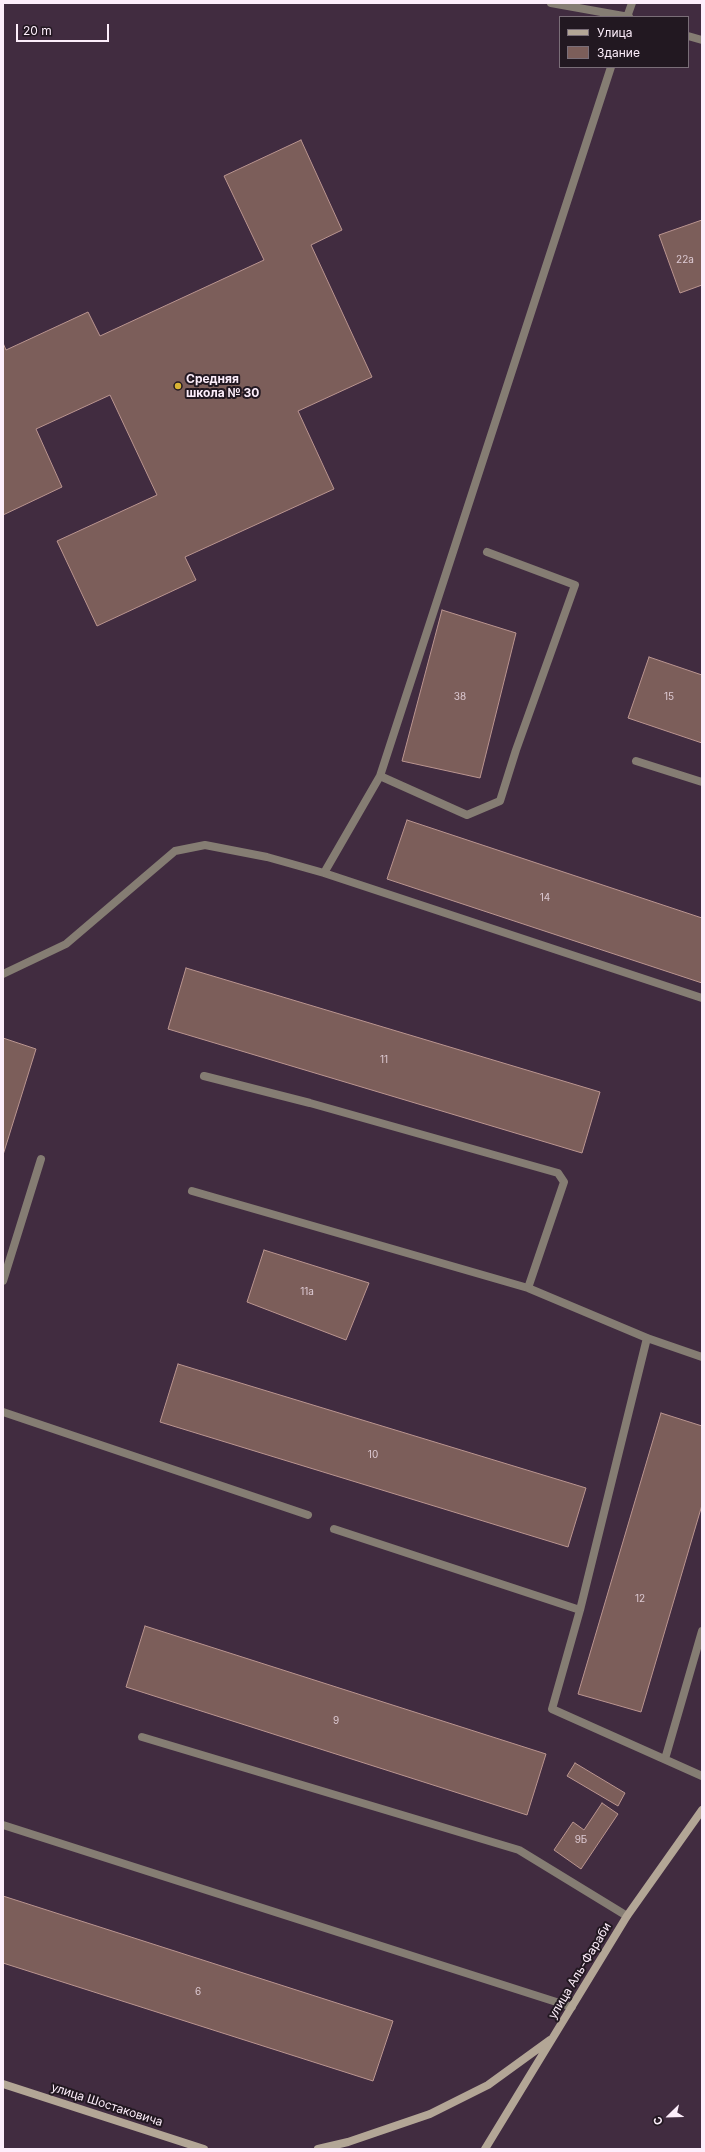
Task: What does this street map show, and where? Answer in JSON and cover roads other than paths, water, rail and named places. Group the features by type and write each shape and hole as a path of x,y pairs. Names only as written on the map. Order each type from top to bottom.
{"main road":[{"name":"улица Аль-Фараби","path":"485,2149 627,1916 702,1810"},
{"path":"318,2149 348,2142 430,2114 488,2086 553,2038"},
{"name":"улица Шостаковича","path":"3,2084 199,2148"}],"lane":[{"path":"551,3 622,16"},
{"path":"628,16 632,3"},
{"path":"689,36 702,40"},
{"path":"324,872 380,776 611,68"},
{"path":"380,776 467,816 500,801 516,750 575,586 487,552"},
{"path":"636,761 702,782"},
{"path":"3,974 66,944 175,851 205,845 324,872 702,998"},
{"path":"204,1076 310,1103 558,1173 564,1182 528,1288"},
{"path":"3,1281 41,1159"},
{"path":"192,1191 528,1288 647,1338 702,1357"},
{"path":"647,1338 580,1610 552,1709 702,1776"},
{"path":"3,1412 308,1515"},
{"path":"334,1528 580,1610"},
{"path":"665,1759 702,1631"},
{"path":"142,1737 519,1850 627,1916"},
{"path":"3,1826 572,2007"}],"place":[{"name":"Средняя школа № 30","path":"178,386"}]}
